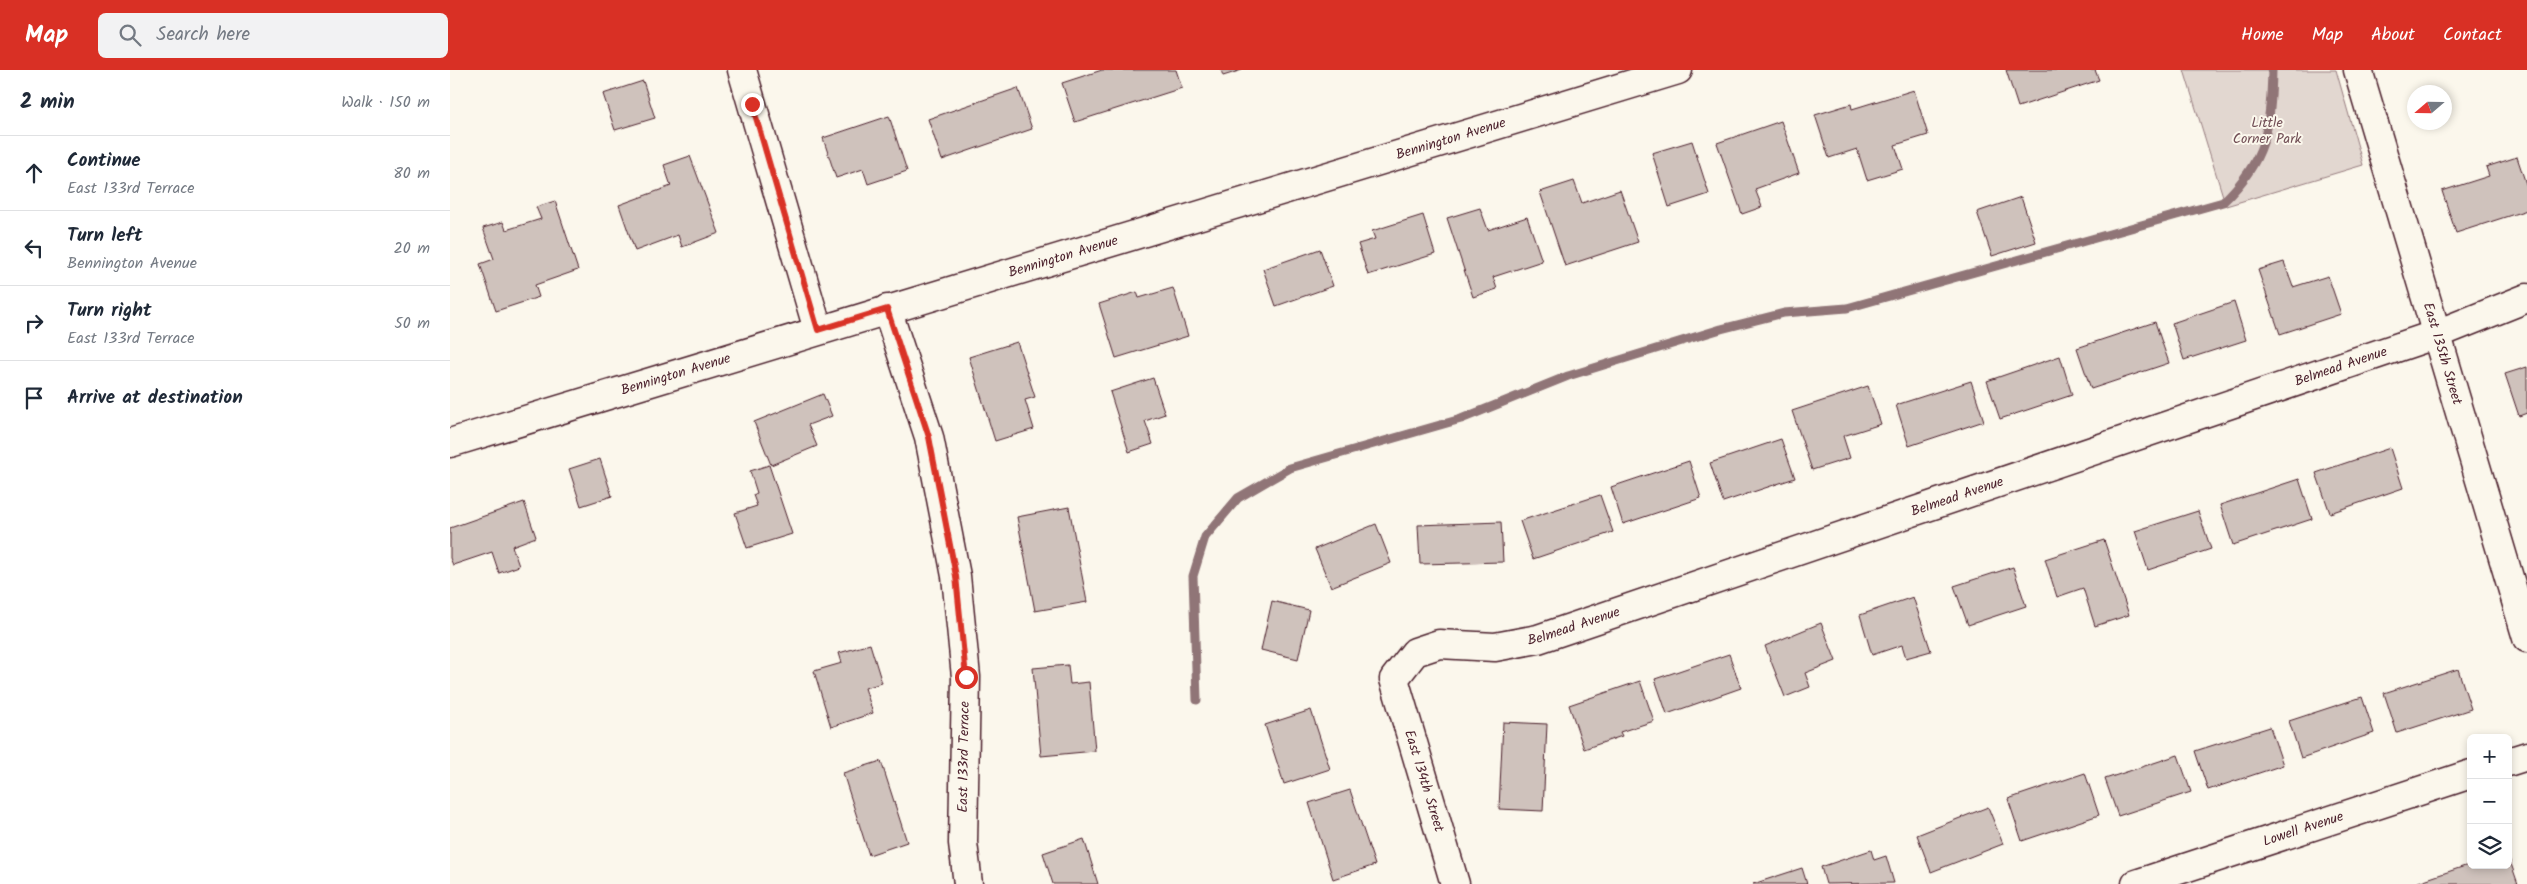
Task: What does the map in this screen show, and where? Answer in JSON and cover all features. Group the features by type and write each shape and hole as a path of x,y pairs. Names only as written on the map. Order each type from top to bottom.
{"street":[{"path":"742,70 818,330"},
{"name":"Bennington Avenue","path":"450,443 1678,70"},
{"name":"East 135th Street","path":"2358,70 2527,638"},
{"name":"Belmead Avenue","path":"1394,679 1415,652 1439,644 1495,648 1538,639 2436,334 2527,298"},
{"name":"East 133rd Terrace","path":"887,309 929,437 956,576 966,677 963,843 968,884"},
{"name":"East 134th Street","path":"1394,679 1455,884"},
{"path":"2512,761 2527,756"},
{"name":"Lowell Avenue","path":"2136,884 2467,775"}],"green space":[{"name":"Little Corner Park","path":"2184,70 2336,70 2363,165 2226,206"}],"building":[{"path":"1102,70 1176,70 1182,88 1075,122 1062,83"},
{"path":"1221,70 1242,70 1223,76"},
{"path":"2006,70 2095,70 2099,80 2018,107"},
{"path":"643,81 655,118 615,130 603,94"},
{"path":"1018,88 1032,129 942,160 928,119"},
{"path":"1914,90 1928,135 1895,145 1903,169 1867,180 1857,149 1829,158 1815,115 1851,104 1852,109"},
{"path":"889,116 907,171 868,184 863,169 836,178 823,138"},
{"path":"1781,121 1799,173 1755,189 1762,207 1742,214 1717,143"},
{"path":"1692,141 1709,194 1669,207 1652,153"},
{"path":"690,156 719,233 682,247 678,235 635,251 619,205 671,186 664,165"},
{"path":"2517,157 2527,187 2527,210 2456,233 2442,191 2489,176 2486,167"},
{"path":"1574,181 1582,203 1620,190 1638,242 1565,266 1540,192"},
{"path":"2021,197 2036,242 1992,256 1977,212"},
{"path":"555,201 578,270 535,285 539,297 496,311 480,264 494,259 483,228 503,222 506,230 541,219 536,207"},
{"path":"1480,208 1488,230 1527,217 1542,261 1493,277 1497,289 1473,297 1447,218"},
{"path":"1423,215 1435,254 1368,275 1358,244 1375,239 1372,231"},
{"path":"1320,249 1333,286 1276,306 1263,269"},
{"path":"2284,262 2293,287 2328,276 2341,314 2280,334 2258,270"},
{"path":"1173,288 1188,336 1116,358 1099,304 1137,292 1139,298"},
{"path":"2234,302 2246,340 2184,360 2172,323"},
{"path":"2155,322 2169,363 2091,389 2077,348"},
{"path":"1017,342 1035,397 1025,400 1034,429 995,441 969,357"},
{"path":"2060,356 2072,395 2000,419 1987,381"},
{"path":"2527,367 2527,413 2519,416 2505,374"},
{"path":"1153,378 1165,414 1145,421 1153,444 1129,452 1110,392"},
{"path":"1971,381 1984,421 1909,446 1896,405"},
{"path":"1868,386 1881,424 1843,436 1850,458 1812,470 1792,411"},
{"path":"823,394 832,416 808,425 817,446 771,465 754,422"},
{"path":"1781,439 1795,478 1723,502 1710,463"},
{"path":"2390,448 2403,488 2330,513 2316,473"},
{"path":"600,459 612,496 581,506 569,469"},
{"path":"1689,461 1701,498 1623,524 1611,487"},
{"path":"769,465 792,534 747,548 735,513 757,506 753,495 757,493 750,471"},
{"path":"2299,479 2312,519 2233,545 2220,505"},
{"path":"1600,495 1613,532 1533,559 1520,521"},
{"path":"524,502 536,537 512,546 519,566 499,573 492,552 453,565 450,558 450,528"},
{"path":"1069,507 1087,602 1035,611 1017,517"},
{"path":"2198,511 2211,549 2148,570 2135,531"},
{"path":"1501,522 1503,562 1420,564 1418,525"},
{"path":"1376,524 1391,563 1331,587 1315,549"},
{"path":"2104,540 2129,615 2095,626 2083,588 2057,597 2045,559"},
{"path":"2013,567 2026,606 1968,625 1954,586"},
{"path":"1913,597 1931,651 1906,658 1902,645 1872,655 1860,615"},
{"path":"1272,601 1309,610 1298,659 1261,650"},
{"path":"1821,623 1836,661 1805,673 1810,687 1785,697 1765,646"},
{"path":"870,644 882,683 865,688 873,713 831,727 814,671 842,663 839,653"},
{"path":"1729,654 1741,688 1667,714 1655,679"},
{"path":"1068,665 1070,684 1089,682 1095,751 1041,756 1033,668"},
{"path":"2458,669 2471,709 2397,733 2384,693"},
{"path":"1640,681 1654,721 1620,732 1622,736 1584,749 1569,705"},
{"path":"2362,697 2374,733 2301,758 2289,721"},
{"path":"1311,710 1330,769 1284,784 1265,725"},
{"path":"1503,722 1547,724 1543,811 1499,809"},
{"path":"2270,727 2283,765 2208,790 2195,751"},
{"path":"2178,755 2191,792 2118,816 2105,779"},
{"path":"881,761 907,842 869,855 843,773"},
{"path":"2085,773 2099,815 2022,841 2008,799"},
{"path":"1350,790 1375,865 1333,879 1309,803"},
{"path":"1988,807 2003,844 1931,872 1917,835"},
{"path":"1084,839 1098,884 1053,884 1043,853"},
{"path":"1871,850 1874,860 1886,856 1894,883 1826,884 1821,867"},
{"path":"2467,865 2467,869 2512,869 2512,867 2518,884 2419,884 2418,882"},
{"path":"1802,868 1807,884 1753,884"}],"waterway":[{"path":"1197,700 1193,576 1205,537 1238,498 1290,468 1461,419 1568,376 1721,329 1784,313 1847,308 2223,202 2249,172 2263,142 2270,109 2272,70"}],"route":[{"path":"752,104 818,330 887,309 929,437 956,576 966,677"}]}
